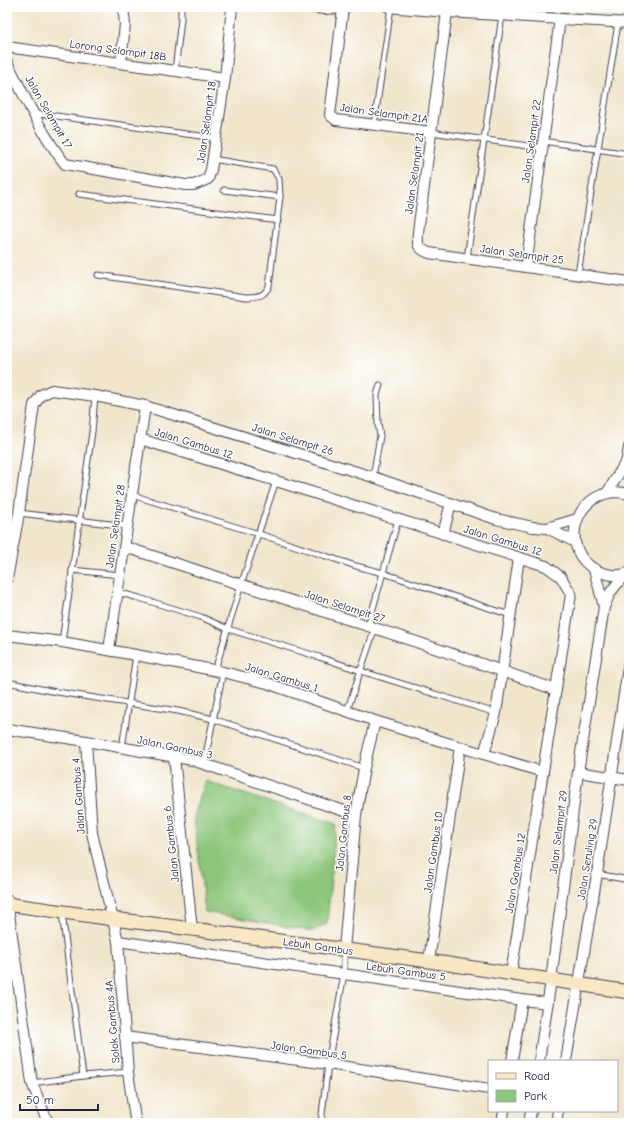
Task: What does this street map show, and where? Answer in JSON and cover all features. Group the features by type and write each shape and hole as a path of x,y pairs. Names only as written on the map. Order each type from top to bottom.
{"street":[{"path":"121,63 125,24 124,7"},
{"name":"Jalan Selampit 18","path":"77,167 185,185 194,185 208,179 211,170 225,78 232,7"},
{"path":"311,7 324,9 345,8"},
{"path":"388,7 502,15 517,12 560,19 629,23"},
{"name":"Jalan Selampit 21A","path":"345,8 330,115 336,120 431,132"},
{"name":"Jalan Selampit 21","path":"417,242 447,12"},
{"name":"Jalan Selampit 22","path":"526,267 560,19"},
{"name":"Lorong Selampit 18B","path":"7,47 225,78"},
{"name":"Jalan Selampit 17","path":"7,62 53,148 65,164 77,167"},
{"name":"Jalan Selampit 25","path":"417,242 422,250 429,253 629,282"},
{"name":"Jalan Selampit 26","path":"19,513 34,405 41,395 52,390 95,396 145,406 373,477 496,519 532,527 548,528 577,519"},
{"name":"Jalan Selampit 28","path":"109,650 145,406"},
{"name":"Jalan Gambus 12","path":"140,439 546,566 561,577 571,594 511,974"},
{"path":"607,493 628,465 629,447"},
{"path":"627,574 614,575 603,573 585,562 575,542 574,530 582,509 598,496 607,493 621,492 629,494"},
{"path":"443,534 451,503"},
{"path":"7,579 19,513"},
{"name":"Jalan Selampit 26","path":"548,528 575,542"},
{"name":"Jalan Selampit 27","path":"125,547 372,627 556,690"},
{"path":"484,754 496,713 519,558"},
{"name":"Jalan Selampit 29","path":"594,568 604,607"},
{"name":"Jalan Selampit 29","path":"539,1060 578,772 604,607 610,593 627,574"},
{"name":"Jalan Gambus 1","path":"7,635 109,650 219,671 267,683 375,721 543,772"},
{"name":"Jalan Seruling 29","path":"566,1060 597,874 629,661"},
{"name":"Jalan Gambus 8","path":"344,949 356,815 364,768 375,721"},
{"name":"Jalan Gambus 3","path":"7,729 86,741 192,760 356,815"},
{"name":"Jalan Gambus 4","path":"86,741 92,833 113,919"},
{"name":"Jalan Gambus 10","path":"429,961 460,747"},
{"name":"Jalan Gambus 6","path":"174,757 192,928"},
{"path":"578,772 629,780"},
{"path":"7,899 32,1083 48,1123"},
{"name":"Lebuh Gambus","path":"7,904 429,961 628,992"},
{"name":"Solok Gambus 4A","path":"113,919 118,941 128,1072 135,1119 137,1123"},
{"name":"Lebuh Gambus 5","path":"118,941 548,1003"},
{"path":"512,1060 522,1000"},
{"name":"Jalan Gambus 5","path":"125,1037 328,1064 488,1090"},
{"path":"502,1123 504,1112"},
{"path":"529,1123 531,1112"},
{"path":"556,1123 558,1112"}],"lane":[{"path":"175,71 181,7"},
{"path":"374,125 392,7"},
{"path":"467,258 502,15"},
{"path":"578,274 618,23"},
{"path":"34,114 215,138"},
{"name":"Jalan Selampit 21A","path":"431,132 484,140 598,149 629,154"},
{"path":"98,275 246,296 260,296 265,294 269,286 278,220 280,197 279,179 273,169 212,159"},
{"path":"224,190 280,197"},
{"path":"79,194 278,220"},
{"path":"373,477 380,436 377,395 380,386"},
{"path":"62,642 92,432 95,396"},
{"path":"204,764 213,719 219,671 228,629 241,585 276,481"},
{"path":"132,495 356,566 383,573 510,616"},
{"path":"19,513 127,526"},
{"path":"347,711 361,671 383,573 398,520"},
{"path":"72,570 120,575"},
{"path":"117,592 201,617 228,629 496,713"},
{"path":"122,748 136,655"},
{"path":"7,682 51,691 178,711 213,719 364,768"},
{"path":"597,874 629,880"},
{"path":"62,912 83,1076"},
{"path":"321,1123 328,1064 344,974 344,949"},
{"path":"628,992 629,978"},
{"path":"32,1083 128,1072"}],"green space":[{"path":"205,781 336,824 327,924 312,931 205,912 194,817"}]}
